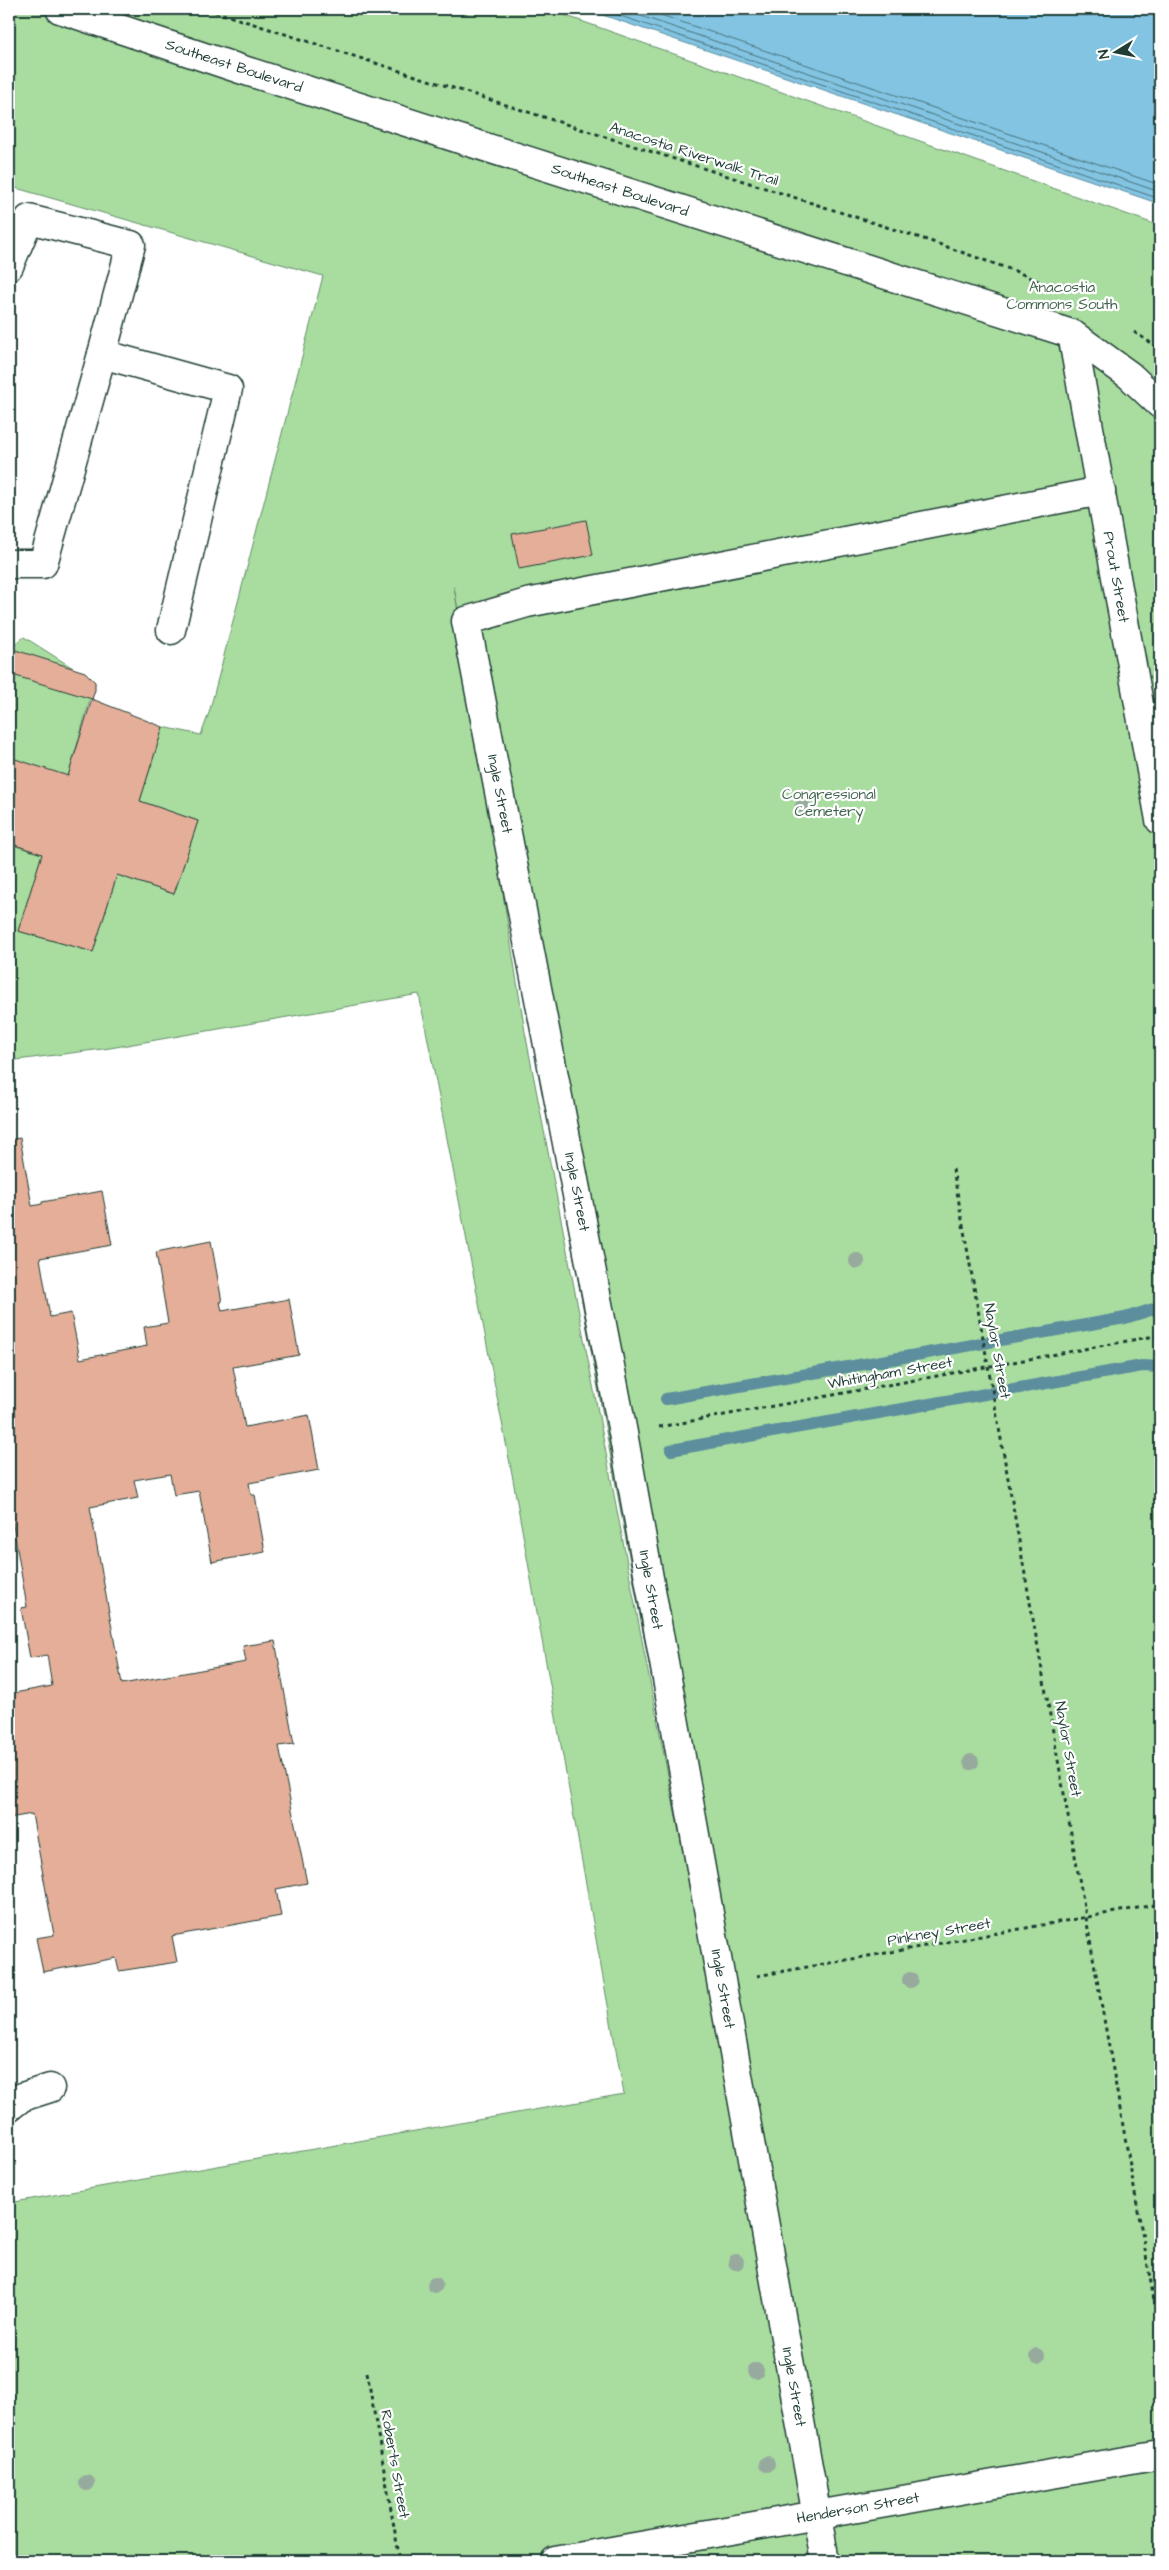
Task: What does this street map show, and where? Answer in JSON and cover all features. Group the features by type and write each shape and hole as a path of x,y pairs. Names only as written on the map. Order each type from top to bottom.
{"street":[{"name":"Southeast Boulevard","path":"60,9 249,72 1072,334 1129,375 1160,404"},
{"path":"9,266 29,219 131,245 43,564 9,564"},
{"name":"Prout Street","path":"1072,334 1160,820"},
{"path":"102,354 228,389 171,630"},
{"name":"Ingle Street","path":"825,2561 623,1433 466,621 527,603 1101,491"},
{"path":"9,2107 22,2098 50,2088"},
{"name":"Henderson Street","path":"555,2561 1160,2454"}],"path":[{"name":"Anacostia Riverwalk Trail","path":"207,9 927,240 1015,271 1060,290"},
{"path":"1131,330 1160,349"},
{"name":"Naylor Street","path":"954,1168 1160,2334"},
{"name":"Whitingham Street","path":"623,1433 1160,1335"},
{"name":"Pinkney Street","path":"722,1982 1160,1904"},
{"name":"Roberts Street","path":"367,2372 400,2561"}],"green space":[{"name":"Congressional Cemetery","path":"9,9 547,9 1160,226 1160,2561 9,2561 9,2203 624,2094 512,1474 419,994 110,1048 9,1061 9,844 42,854 18,931 93,952 117,875 174,894 198,821 140,801 163,727 201,735 209,713 323,276 9,186","holes":["454,587 518,955 706,1973 525,1032"]},
{"path":"24,637 95,682 67,780 9,760 9,649"}],"water":[{"path":"585,9 1160,9 1160,204"}],"building":[{"path":"586,520 593,555 519,569 512,534"},
{"path":"9,648 85,672 95,682 92,699 9,674"},
{"path":"92,699 163,727 140,801 198,821 174,894 117,875 93,952 18,931 42,854 9,843 9,757 68,776"},
{"path":"20,1138 32,1206 42,1204 42,1202 102,1191 112,1245 40,1258 50,1317 71,1313 80,1359 147,1346 144,1327 168,1323 156,1252 211,1241 222,1311 289,1299 299,1355 233,1367 245,1427 309,1415 319,1470 249,1483 251,1495 255,1495 265,1552 212,1562 199,1491 174,1495 170,1474 134,1480 138,1498 90,1507 122,1684 246,1662 243,1646 275,1641 294,1744 279,1746 307,1883 276,1889 281,1916 172,1936 177,1962 119,1971 116,1958 43,1972 36,1938 54,1935 32,1814 9,1818 9,1694 52,1686 47,1655 30,1658 21,1608 27,1607 9,1502 9,1140"}],"waterway":[{"path":"666,1399 1125,1318 1160,1307"},
{"path":"671,1450 1142,1366 1160,1367"}],"park label":[{"name":"Anacostia Commons South","path":"1062,296"}]}
